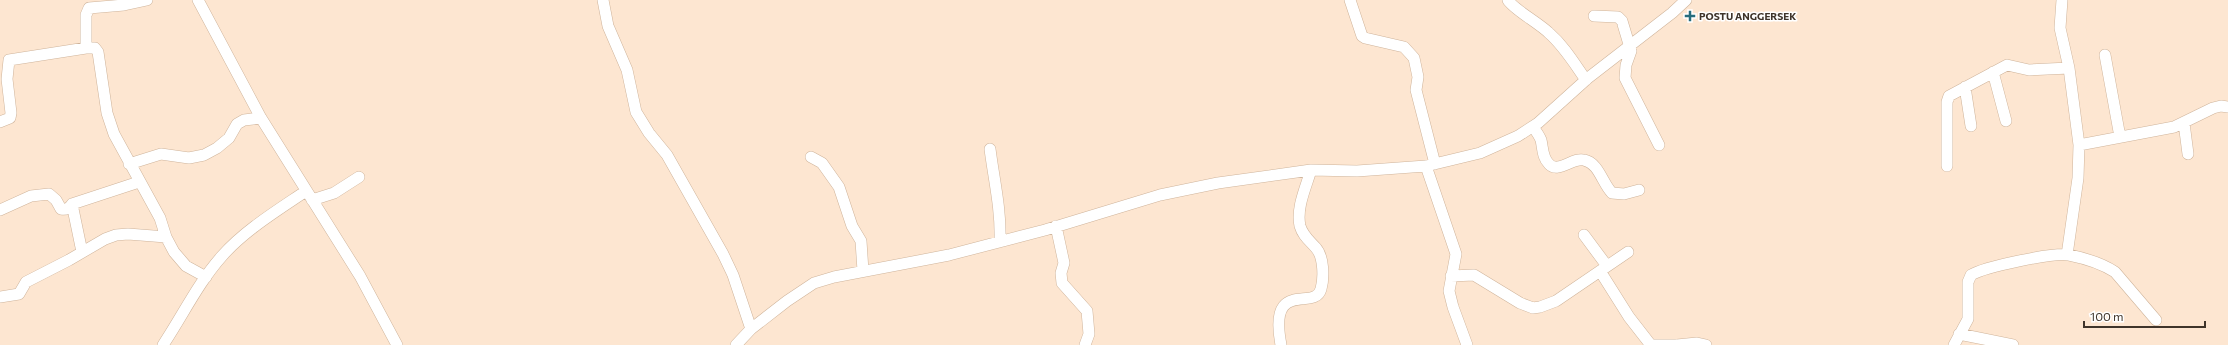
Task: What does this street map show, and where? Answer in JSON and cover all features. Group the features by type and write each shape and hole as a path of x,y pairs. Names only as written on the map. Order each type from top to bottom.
{"street":[{"path":"86,48 86,15 89,8 124,5 147,0"},
{"path":"198,0 261,118 360,276 397,345"},
{"path":"603,0 608,26 627,70 636,112 649,133 667,155 723,254 733,275 751,329"},
{"path":"1350,0 1362,36 1404,47 1414,58 1418,77 1416,90 1430,165 1456,254 1449,291 1453,307 1467,345"},
{"path":"1508,0 1512,6 1538,23 1556,39 1586,80"},
{"path":"736,345 751,329 787,301 814,284 834,277 949,255 1056,226 1160,194 1247,178 1311,170 1357,171 1430,165 1480,153 1518,136 1533,127 1586,80 1672,13 1686,0"},
{"path":"2062,0 2060,28 2069,68 2079,145 2078,178 2067,254"},
{"path":"1594,16 1620,19 1630,52 1626,65 1625,78 1659,145"},
{"path":"0,122 10,118 11,113 8,79 4,60 95,48 98,52 107,112 114,134 160,218 166,237 179,260 206,276"},
{"path":"2105,55 2120,137"},
{"path":"1947,166 1947,99 1949,96 2007,65 2028,70 2069,68"},
{"path":"1993,72 2006,121"},
{"path":"1965,87 1971,126"},
{"path":"2079,145 2174,127 2213,108 2221,106 2228,107"},
{"path":"130,164 162,154 189,158 204,155 217,148 229,138 237,124 244,120 261,118"},
{"path":"2184,123 2188,154"},
{"path":"1533,127 1541,142 1543,154 1549,164 1553,166 1563,166 1576,160 1584,160 1595,167 1612,192 1624,194 1639,190"},
{"path":"990,149 994,182 1001,215 1000,240"},
{"path":"811,157 822,163 840,187 852,226 861,241 863,271"},
{"path":"1281,345 1278,314 1281,308 1286,303 1295,299 1313,298 1319,294 1321,289 1321,256 1317,249 1304,236 1299,219 1311,170"},
{"path":"163,345 206,276 223,255 262,221 309,196 334,193 359,177"},
{"path":"0,210 31,196 40,195 53,197 61,209 69,208 72,204 139,182"},
{"path":"72,204 82,252"},
{"path":"1056,226 1064,263 1061,273 1062,283 1087,312 1089,334 1085,345"},
{"path":"0,297 19,294 26,282 116,235 142,234 166,237"},
{"path":"1584,235 1629,317 1649,345 1697,343 1706,345"},
{"path":"1451,276 1474,275 1516,301 1534,308 1552,303 1628,252"},
{"path":"1954,345 1968,319 1968,282 1971,275 2028,260 2067,254 2107,267 2115,272 2156,320"},
{"path":"1959,334 2013,345"}],"place":[{"name":"POSTU ANGGERSEK","path":"1690,16"}]}
